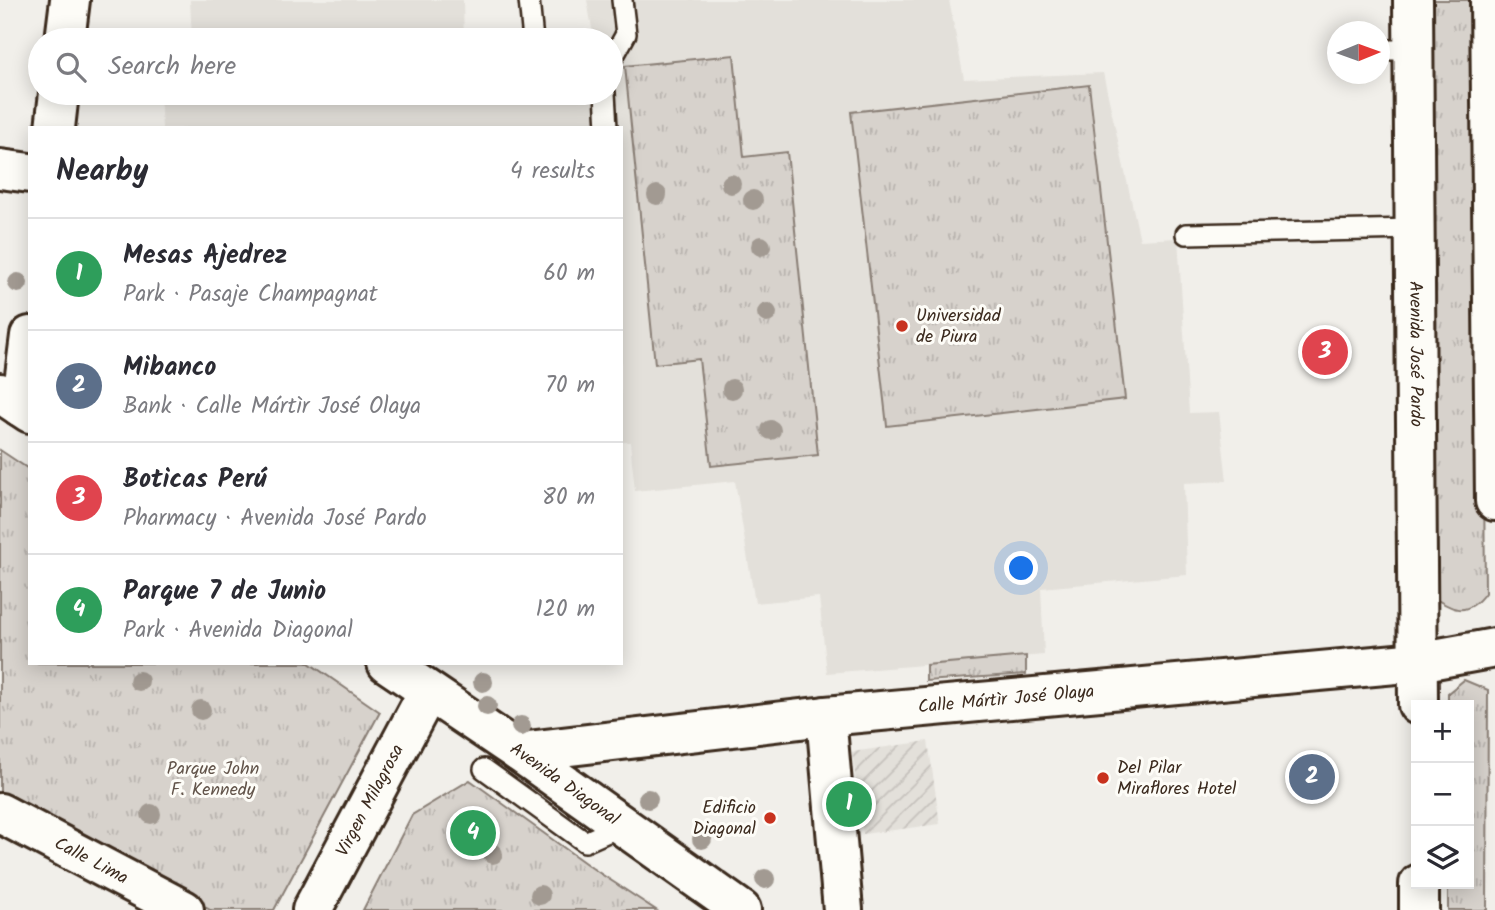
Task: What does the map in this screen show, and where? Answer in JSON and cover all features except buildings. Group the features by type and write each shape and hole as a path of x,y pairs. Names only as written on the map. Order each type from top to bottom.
{"street":[{"path":"66,28 70,0"},
{"name":"Avenida José Pardo","path":"1413,0 1396,50 1415,229 1418,700"},
{"path":"1490,0 1493,74 1495,501"},
{"path":"55,126 58,105"},
{"path":"0,169 28,173"},
{"path":"17,405 28,347"},
{"name":"Calle Mártìr José Olaya","path":"519,752 826,716 1418,662 1495,648"},
{"name":"Avenida Diagonal","path":"390,665 519,752 741,910"},
{"name":"Virgen Milagrosa","path":"313,910 428,692"},
{"path":"826,716 843,910"},
{"name":"Calle Lima","path":"0,813 184,910"},
{"path":"1419,889 1419,910"}],"lane":[{"path":"529,0 532,28"},
{"path":"622,0 626,34 623,39"},
{"path":"606,105 607,126"},
{"path":"1186,234 1415,229"},
{"path":"484,769 586,842 621,826"}],"shaded area":[{"path":"190,0 463,0 464,28 191,28"},
{"name":"Universidad de Piura","path":"587,0 949,0 964,79 1103,73 1140,240 1178,238 1189,413 1219,412 1227,481 1184,483 1187,575 1041,588 1044,655 827,673 819,597 755,603 735,481 635,491 630,442 623,442 623,126 162,126 161,105 623,105 623,28 592,28"},
{"path":"928,741 940,824 863,834 852,752"}],"green space":[{"path":"1430,0 1480,0 1485,593 1473,605 1461,609 1448,606 1433,597"},
{"path":"734,55 744,157 787,152 818,455 711,466 699,359 655,364 625,66"},
{"path":"1089,85 1125,399 887,426 851,112"},
{"name":"Parque John F. Kennedy","path":"0,450 28,469 28,665 312,665 380,712 274,910 210,910 0,798"},
{"path":"1026,656 1026,674 926,681 926,665"},
{"path":"1464,680 1488,690 1487,910 1448,910 1448,889 1474,889 1474,700 1448,700 1448,693"},
{"path":"470,780 592,868 656,910 363,910 412,815"}],"place":[{"name":"Universidad de Piura","path":"902,326"},
{"name":"Boticas Perú","path":"1325,352"},
{"name":"Mibanco","path":"1312,777"},
{"name":"Del Pilar Miraflores Hotel","path":"1103,778"},
{"name":"Mesas Ajedrez","path":"849,804"},
{"name":"Edificio Diagonal","path":"770,818"},
{"name":"Parque 7 de Junio","path":"473,833"}]}
